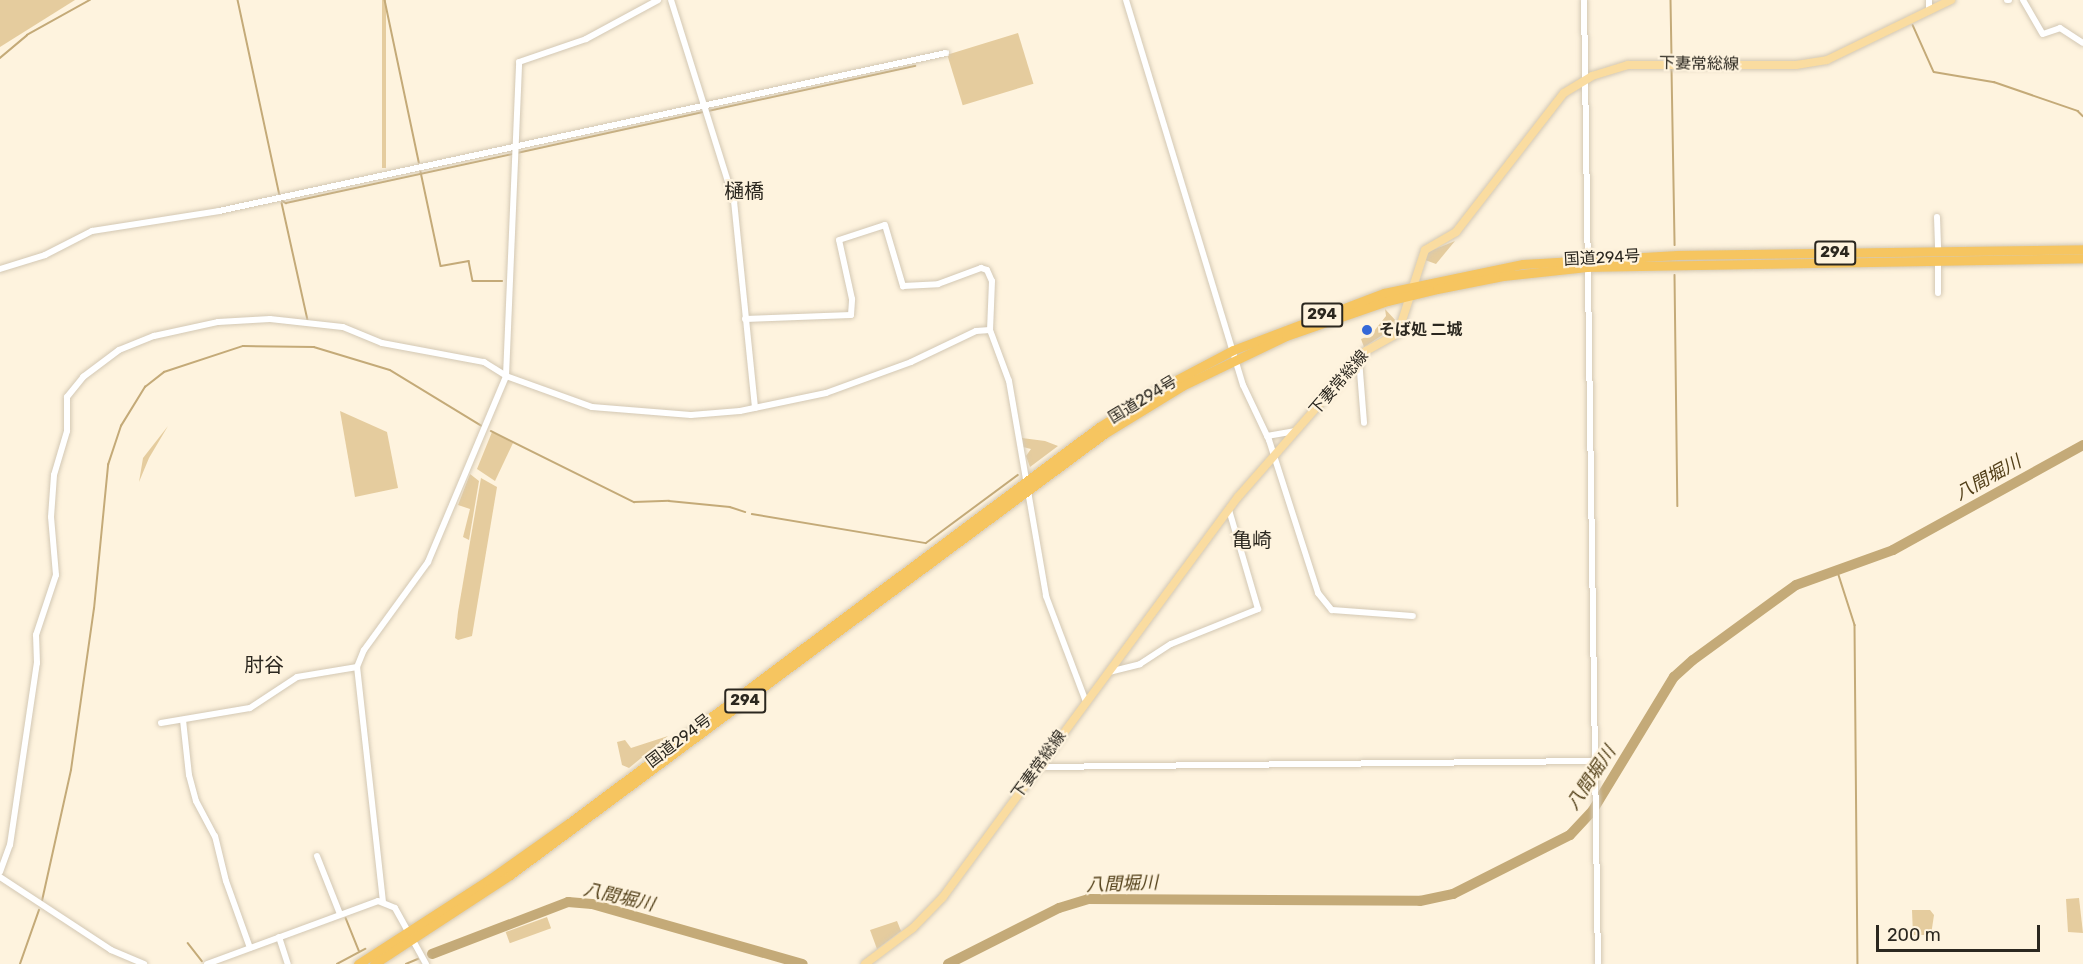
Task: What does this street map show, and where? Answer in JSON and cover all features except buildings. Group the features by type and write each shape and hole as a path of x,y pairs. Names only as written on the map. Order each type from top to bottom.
{"highway":[{"name":"国道294号","path":"1938,256 2083,249"},
{"name":"国道294号","path":"374,964 569,823 1027,479 1125,409 1235,354 1413,285 1501,267 1587,262 1938,256 2083,258"},
{"name":"国道294号","path":"358,964 412,936 537,855 1029,489 1130,417 1235,354 1319,324 1410,296 1503,276 1587,262"}],"main road":[{"name":"下妻常総線","path":"865,964 929,912 1228,510 1274,455 1371,347 1398,333 1427,247 1456,231 1547,111 1584,80 1637,64 1796,65 1820,61 1851,51 1951,0"}],"street":[{"path":"383,902 357,668 364,650 428,562 506,376 519,62 586,39 658,0"},
{"path":"671,0 687,58 707,109 738,219 745,319 755,408"},
{"path":"1125,0 1235,354 1274,455 1315,586 1325,604 1336,611 1413,616"},
{"path":"1584,0 1593,761 1598,964"},
{"path":"1929,0 1929,11"},
{"path":"2023,0 2043,34 2060,28 2083,43"},
{"path":"0,269 45,255 92,231 517,151 946,53"},
{"path":"1937,217 1938,293"},
{"path":"745,319 850,315 852,305 839,238 885,225 903,286 938,284 981,268 987,270 992,281 990,330 1009,381 1046,596 1086,702"},
{"path":"0,872 10,845 37,663 36,635 56,575 51,517 54,475 67,431 64,408 71,391 83,377 119,350 153,336 218,322 270,319 343,327 382,343 484,362 506,376 568,401 612,411 702,415 755,408 826,393 911,362 976,332 990,330"},
{"path":"1359,359 1364,423"},
{"path":"1267,436 1296,431"},
{"path":"1109,672 1140,664 1171,644 1258,609 1228,510"},
{"path":"161,723 250,708 303,675 357,668"},
{"path":"183,720 189,775 196,801 215,836 227,884 250,948"},
{"path":"1038,767 1593,761"},
{"path":"317,856 340,915"},
{"path":"0,877 111,950 144,964"},
{"path":"0,887 9,885"},
{"path":"207,964 340,915 383,902 395,908 426,964"},
{"path":"279,937 288,964"}],"shaded area":[{"path":"0,0 75,0 0,47"},
{"path":"382,0 386,0 386,168 382,168"},
{"path":"1018,33 1033,84 963,105 947,55"},
{"path":"1455,241 1436,264 1425,260 1428,252"},
{"path":"1385,309 1397,322 1395,327 1364,347 1361,339 1371,335 1386,316"},
{"path":"340,411 387,432 398,488 355,497"},
{"path":"168,426 149,458 139,482 143,458"},
{"path":"492,432 513,443 495,481 477,469"},
{"path":"1022,438 1045,441 1058,446 1030,467 1026,456 1031,449 1023,447"},
{"path":"470,474 479,481 469,540 463,537 470,509 458,505"},
{"path":"481,478 497,487 472,636 458,640 455,638 458,612"},
{"path":"668,736 629,768 622,765 617,742 625,740 631,748"},
{"path":"2079,898 2083,933 2068,932 2066,899"},
{"path":"1912,910 1930,910 1934,915 1931,935 1913,935"},
{"path":"547,917 551,928 510,943 506,932"},
{"path":"897,921 901,931 877,949 870,930"}],"waterway":[{"path":"0,58 27,35 90,0"},
{"path":"238,0 280,196"},
{"path":"385,0 419,162"},
{"path":"1671,0 1672,59"},
{"path":"1913,25 1934,72 1994,82 2078,111 2083,116"},
{"path":"708,111 915,66"},
{"path":"1672,69 1675,245"},
{"path":"517,153 703,112"},
{"path":"281,200 286,203 513,154"},
{"path":"421,172 441,266 469,261 473,281 502,281"},
{"path":"282,203 308,320"},
{"path":"1675,275 1678,506"},
{"path":"42,901 71,770 94,609 108,465 121,426 145,387 164,372 243,346 314,347 390,370 482,426"},
{"path":"491,431 634,502 669,501 730,507 745,512"},
{"name":"八間堀川","path":"948,964 1059,908 1088,899 1420,901 1453,894 1570,835 1593,810 1674,677 1693,660 1796,585 1893,550 2083,445"},
{"path":"752,514 926,543 1018,475"},
{"path":"1837,569 1855,625 1858,964"},
{"name":"八間堀川","path":"432,954 568,902 592,904 803,964"},
{"path":"20,964 39,910"},
{"path":"346,918 359,951"},
{"path":"188,943 202,961"},
{"name":"八間堀川","path":"337,964 365,949"},
{"name":"八間堀川","path":"406,964 418,959"}],"place":[{"name":"そば処 二城","path":"1367,330"}],"district":[{"name":"樋橋","path":"744,191"},
{"name":"亀崎","path":"1252,540"},
{"name":"肘谷","path":"264,665"}]}
